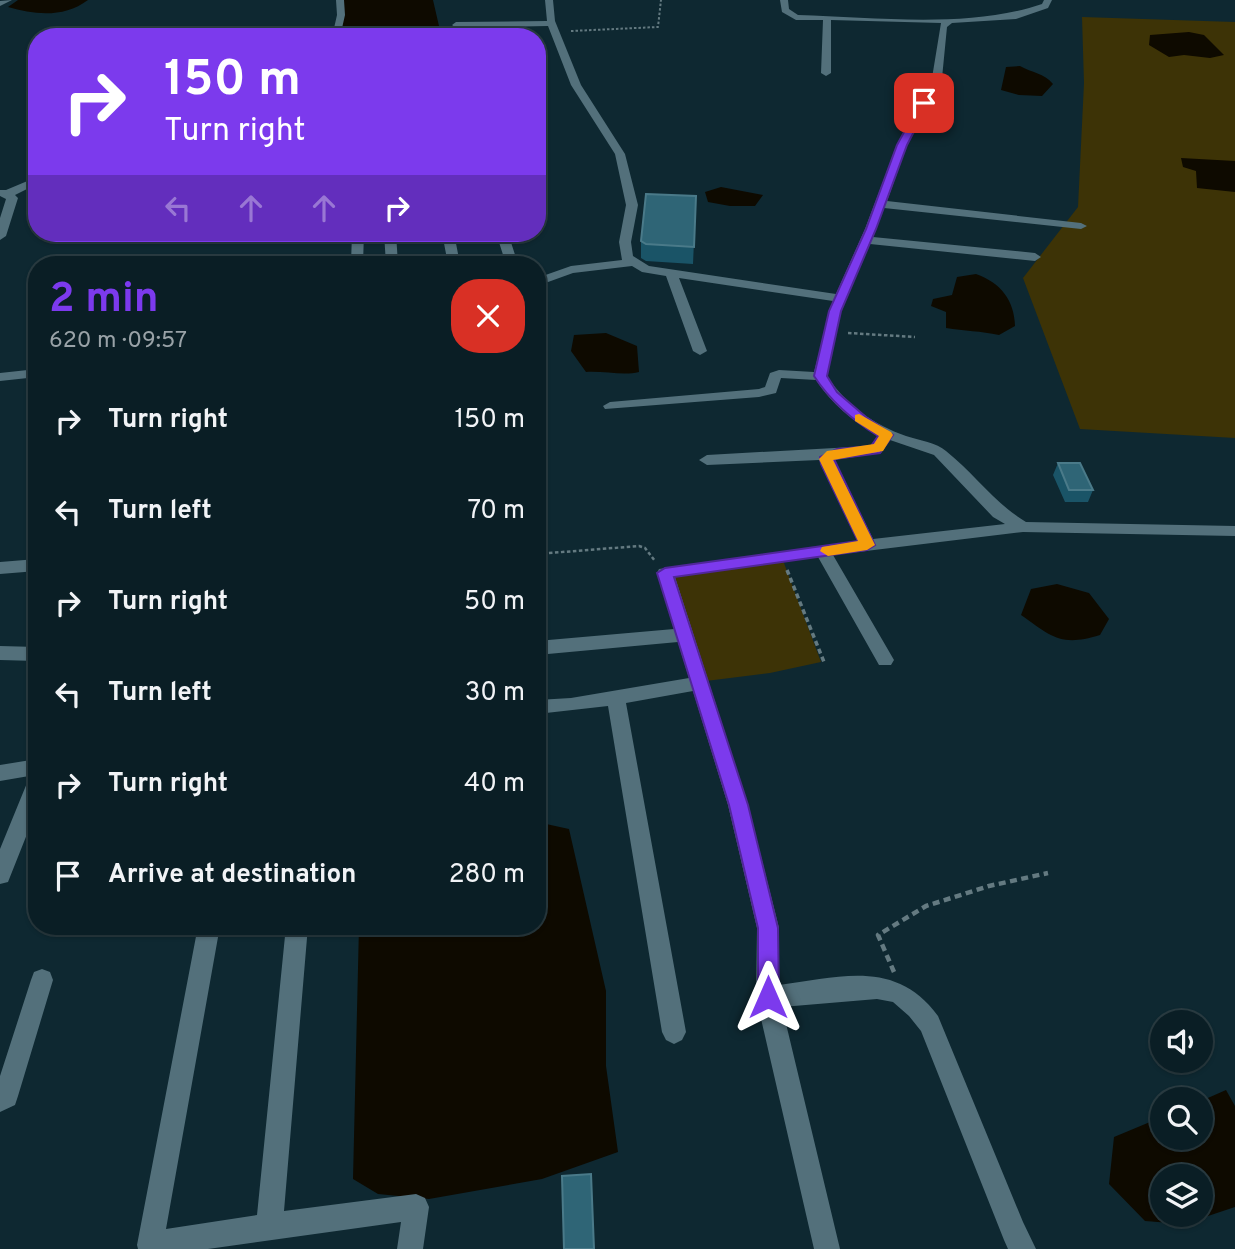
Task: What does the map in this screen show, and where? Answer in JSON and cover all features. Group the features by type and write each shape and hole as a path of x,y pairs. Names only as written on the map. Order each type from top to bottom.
{"street":[{"path":"0,4 8,0"},
{"path":"338,28 340,0"},
{"path":"549,0 553,27 576,85 620,154 632,205 625,242 627,258 646,269 840,298"},
{"path":"784,0 789,14 827,19 950,21 1026,14 1045,6 1048,0"},
{"path":"826,73 827,19"},
{"path":"950,21 943,26 937,78 902,145 881,204 840,298 820,376 832,394 861,420 886,435 939,452 999,513 1023,527"},
{"path":"456,25 553,27"},
{"path":"4,193 28,182"},
{"path":"0,236 12,198 4,193"},
{"path":"881,204 1081,226"},
{"path":"866,240 1035,257"},
{"path":"546,279 570,270 635,262"},
{"path":"671,272 700,351"},
{"path":"0,377 28,374"},
{"path":"610,406 759,393 771,390 775,376 779,374 820,376"},
{"path":"707,460 828,455 876,450 886,435"},
{"path":"828,455 827,464 867,545"},
{"path":"827,1249 768,997 768,928 738,805 665,573 1023,527 1235,531"},
{"path":"823,552 885,660"},
{"path":"0,569 28,566"},
{"path":"546,647 684,635"},
{"path":"0,653 28,654"},
{"path":"546,706 571,705 701,683"},
{"path":"616,698 674,1032"},
{"path":"0,772 28,767"},
{"path":"0,875 28,805"},
{"path":"207,935 150,1245 416,1207 410,1249"},
{"path":"270,1226 296,935"},
{"path":"0,1100 6,1096 42,980"},
{"path":"768,997 869,988 890,989 918,1008 930,1024 1013,1231 1023,1249"}],"path":[{"path":"553,27 658,27 661,0"},
{"path":"832,332 915,337"},
{"path":"546,553 639,546 645,548 665,573"},
{"path":"782,558 824,662"},
{"path":"904,996 878,935 926,906 989,886 1048,873"}],"shaded area":[{"path":"18,0 88,0 69,10 49,13 8,7"},
{"path":"339,0 433,0 439,26 424,28 338,28"},
{"path":"1082,17 1235,22 1235,438 1080,429 1023,278 1078,207 1084,83"},
{"path":"1189,32 1204,35 1224,55 1210,58 1184,55 1169,57 1149,45 1150,35"},
{"path":"1020,66 1042,75 1053,84 1042,96 1019,95 1001,90 1006,67"},
{"path":"1181,158 1235,161 1235,192 1197,188 1196,171 1183,167"},
{"path":"721,187 763,195 755,206 730,206 708,202 705,192"},
{"path":"976,274 992,282 1009,300 1015,326 999,335 946,328 946,312 931,306 933,299 952,295 957,277"},
{"path":"606,333 637,346 639,372 586,372 571,351 574,335"},
{"path":"776,558 784,563 821,662 770,673 706,681 665,570"},
{"path":"1057,584 1089,593 1109,619 1100,635 1076,640 1058,638 1021,615 1031,589"},
{"path":"546,824 569,829 606,991 606,1066 618,1152 542,1179 429,1199 378,1194 353,1179 359,935 546,935"},
{"path":"1226,1090 1235,1106 1235,1207 1213,1214 1213,1164 1150,1164 1150,1221 1145,1221 1109,1184 1114,1137 1150,1122 1150,1150 1213,1150 1213,1096"}],"building":[{"path":"646,194 696,196 694,247 646,244 641,241"},
{"path":"1058,463 1080,463 1093,490 1069,490"},
{"path":"591,1174 594,1249 564,1249 562,1176"}],"slow traffic":[{"path":"828,551 867,545 826,459 832,454 878,448 886,435 859,418"}],"route":[{"path":"768,997 768,928 738,805 665,573 867,545 826,459 828,455 837,453 876,450 886,435 861,420 832,394 820,376 835,311 871,229 902,145 924,103"}]}
